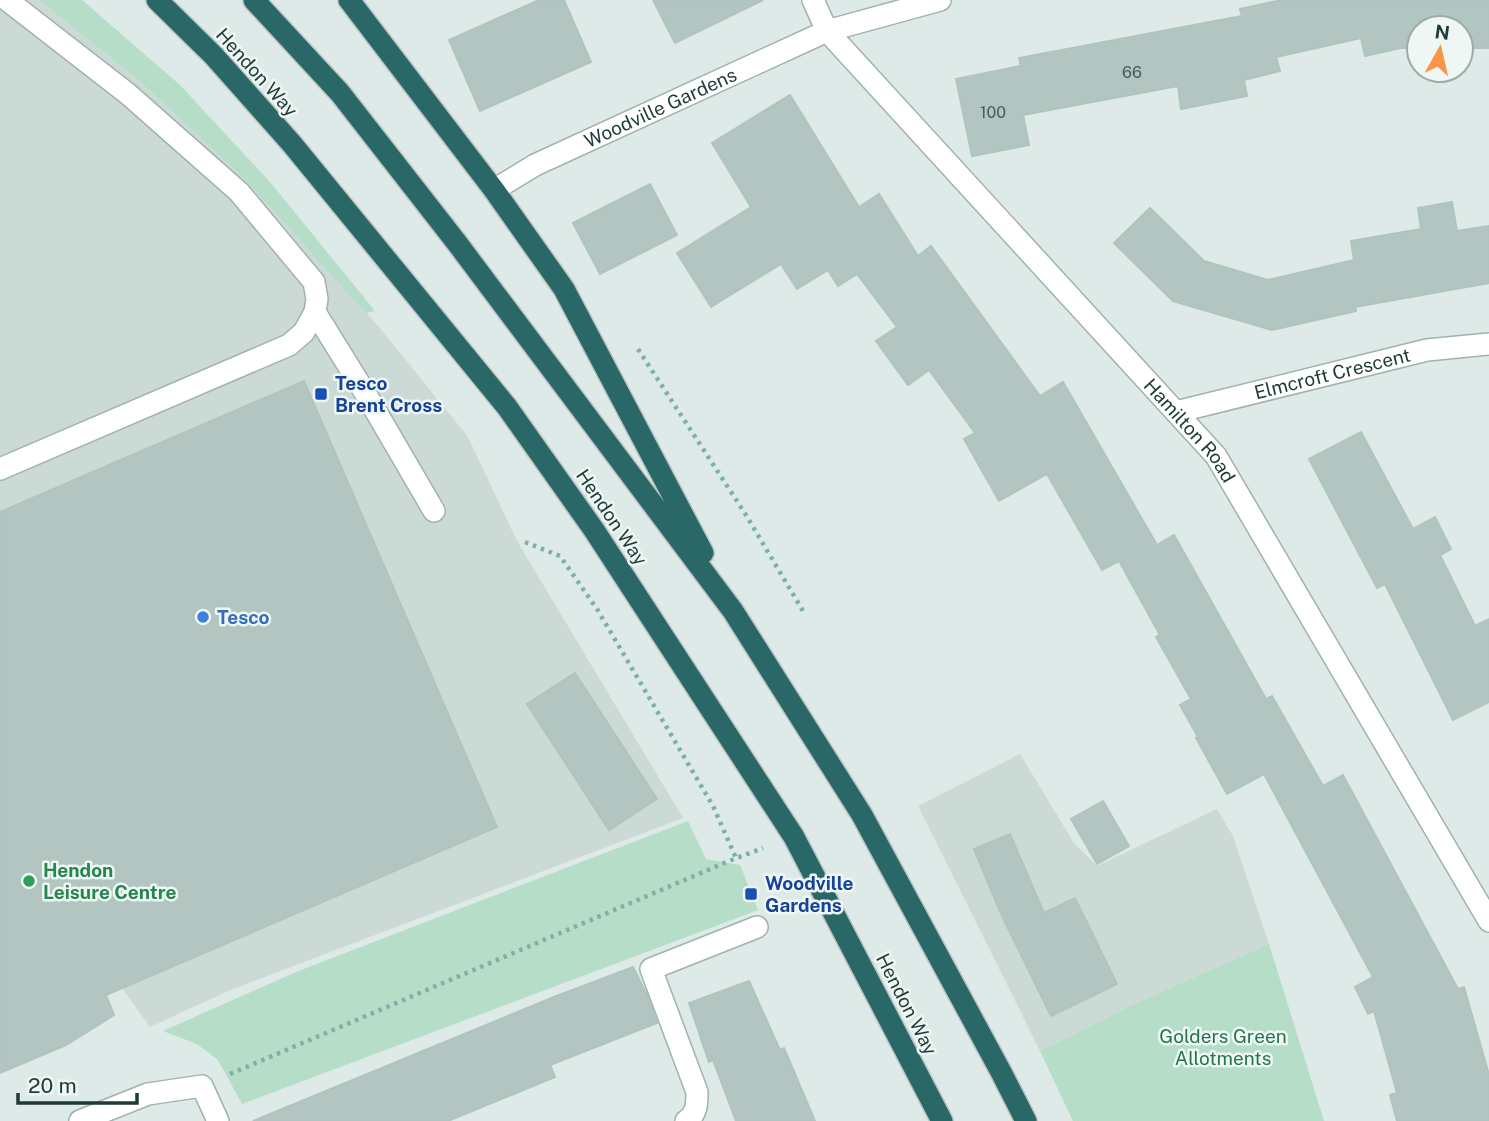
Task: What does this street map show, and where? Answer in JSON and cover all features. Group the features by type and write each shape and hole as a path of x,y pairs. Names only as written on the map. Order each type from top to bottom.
{"highway":[{"path":"147,0 214,56"},
{"name":"Hendon Way","path":"158,0 214,56 292,144 507,407 594,530 794,837 942,1121"},
{"name":"Hendon Way","path":"254,0 340,93 424,200 733,611 862,816 1026,1121"},
{"path":"349,0 494,190 564,289 733,611"}],"street":[{"path":"0,469 289,345 304,332 315,312 317,299 314,282 239,192 128,94 7,0"},
{"name":"Hamilton Road","path":"813,0 827,31 1216,456 1489,921"},
{"name":"Woodville Gardens","path":"494,190 535,165 827,31 940,0"},
{"path":"315,312 434,511"},
{"name":"Elmcroft Crescent","path":"1176,412 1427,349 1489,344"},
{"path":"686,1121 691,1119 696,1106 697,1092 651,969 757,927"},
{"path":"80,1121 148,1094 202,1086 218,1121"}],"path":[{"path":"638,349 746,515 803,611"},
{"path":"525,542 560,556 597,609 713,806 736,858"},
{"path":"202,1086 736,858 794,837"}],"shaded area":[{"path":"0,0 39,0 136,78 243,177 384,333 468,437 517,541 683,818 228,991 150,1027 122,988 0,721"},
{"path":"1020,754 1074,843 1097,866 1217,809 1233,836 1269,944 1130,1006 1040,1051 918,806"}],"green space":[{"path":"39,0 82,0 180,85 270,182 375,311 366,313 243,177 136,78"},
{"path":"688,821 706,859 740,865 758,910 242,1104 218,1060 197,1044 163,1031 296,972"},
{"name":"Golders Green Allotments","path":"1269,944 1324,1121 1073,1121 1040,1051 1130,1006"}],"building":[{"path":"539,0 564,0 591,62 480,111 449,40"},
{"path":"653,0 763,0 675,43"},
{"path":"1282,0 1489,0 1489,48 1475,48 1475,14 1405,14 1405,48 1365,56 1361,38 1276,57 1280,71 1244,80 1247,96 1181,109 1178,86 1023,115 1029,145 972,156 956,79 1021,66 1019,58 1242,16 1240,9"},
{"path":"790,95 859,207 879,194 918,256 931,246 1040,396 1063,382 1157,545 1174,535 1266,699 1272,696 1323,786 1343,775 1458,989 1464,987 1489,1075 1489,1121 1397,1121 1390,1095 1397,1093 1374,1011 1368,1014 1355,987 1373,977 1264,774 1227,794 1180,705 1191,699 1156,637 1160,635 1119,561 1102,570 1047,474 999,501 964,439 975,433 929,370 908,385 876,341 897,327 857,274 838,286 828,270 797,289 781,264 711,307 677,253 751,207 712,143"},
{"path":"650,184 677,235 600,274 573,223"},
{"path":"1452,202 1457,231 1489,226 1489,283 1355,307 1356,311 1272,330 1173,301 1114,243 1150,208 1204,261 1268,280 1354,260 1351,241 1421,229 1418,208"},
{"name":"Tesco","path":"304,381 497,827 106,995 114,1015 66,1045 0,1073 0,512"},
{"path":"1361,432 1413,529 1435,517 1451,549 1440,555 1475,626 1489,619 1489,702 1453,720 1385,584 1377,588 1309,459"},
{"path":"575,673 657,799 609,830 527,704"},
{"path":"1103,801 1129,846 1097,864 1071,819"},
{"path":"1010,834 1044,913 1075,898 1117,984 1051,1016 1002,916 974,849"},
{"path":"633,967 657,1023 550,1065 555,1077 448,1121 253,1121 554,997"},
{"path":"749,981 780,1050 784,1048 815,1121 736,1121 713,1060 709,1062 689,1003"}],"place":[{"name":"Tesco Brent Cross","path":"321,394"},
{"name":"Tesco","path":"203,617"},
{"name":"Hendon Leisure Centre","path":"29,881"},
{"name":"Woodville Gardens","path":"751,894"}]}
